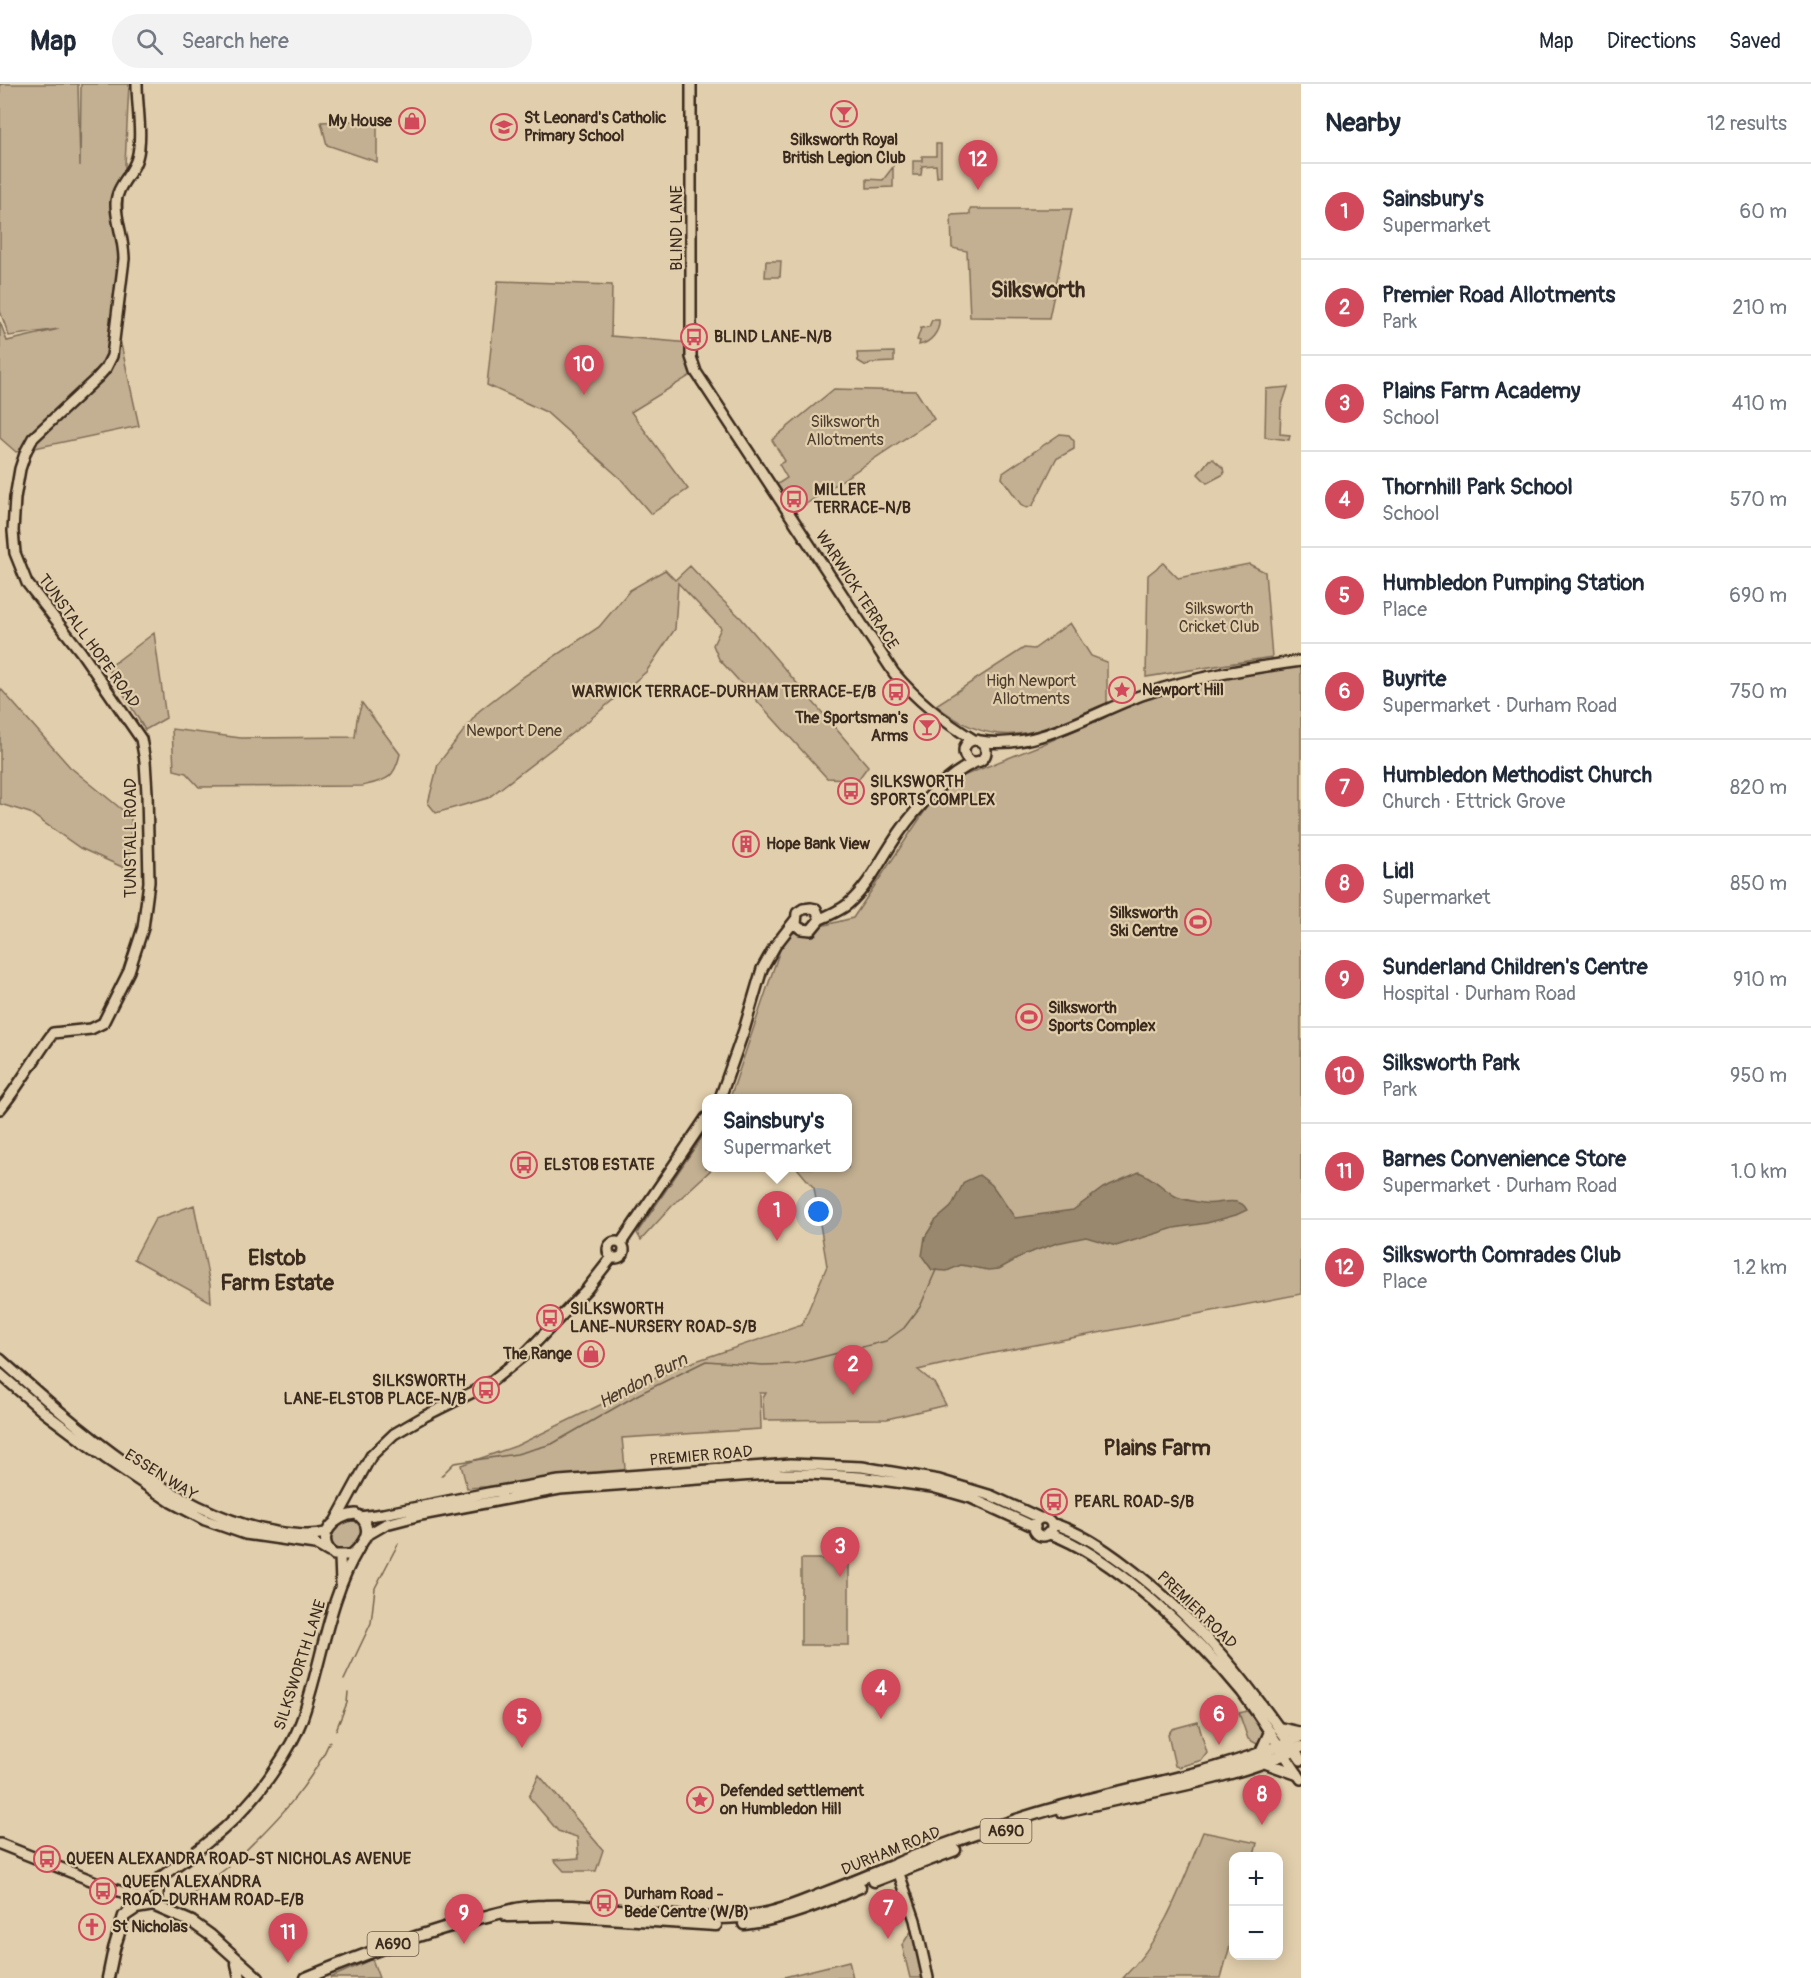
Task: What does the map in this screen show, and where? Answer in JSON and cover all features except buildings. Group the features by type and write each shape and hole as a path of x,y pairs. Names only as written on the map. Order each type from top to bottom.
{"highway":[{"path":"1299,1776 1263,1758 1274,1730 1301,1735"},
{"name":"DURHAM ROAD","path":"306,1978 363,1954 483,1917 559,1915 709,1925 760,1922 792,1914 897,1867 1054,1815 1172,1784 1238,1772 1263,1758 1292,1750 1301,1735"},
{"path":"108,1978 114,1948 125,1915 140,1907 155,1905 192,1922 258,1978"},
{"path":"229,1953 247,1978"},
{"path":"237,1964 240,1978"}],"street":[{"name":"TUNSTALL HOPE ROAD","path":"137,84 139,119 137,158 119,190 116,204 124,246 124,259 112,356 106,368 97,378 33,438 20,469 13,531 15,553 27,583 81,652 141,739 144,753"},
{"name":"BLIND LANE","path":"691,84 692,357 696,372"},
{"name":"WARWICK TERRACE","path":"696,372 894,673 905,687 956,729 977,740"},
{"path":"954,773 966,743 977,740 1004,742 1047,733 1157,690 1250,668 1301,661"},
{"name":"WARWICK TERRACE","path":"956,729 964,750"},
{"path":"977,740 983,744 986,753"},
{"path":"785,935 801,929 810,930 833,911 846,906 861,892 899,832 913,815 954,773 982,759 986,753 1004,742"},
{"path":"964,750 968,759 976,762"},
{"name":"TUNSTALL ROAD","path":"0,1109 53,1033 91,1029 103,1023 129,971 143,928 149,882 144,753"},
{"path":"801,929 796,925 796,919 797,913 802,909 833,911"},
{"path":"816,909 820,920"},
{"path":"721,1094 762,969 775,946 796,919"},
{"path":"335,1522 371,1456 394,1434 487,1385 524,1355 586,1289 612,1257 609,1253 609,1245 616,1242 621,1244 702,1124"},
{"name":"ESSEN WAY","path":"0,1359 75,1425 153,1480 182,1496 242,1523 268,1530 311,1536 326,1533"},
{"name":"ESSEN WAY","path":"0,1374 45,1413 105,1458 171,1502 206,1520 245,1534 315,1544 330,1552"},
{"name":"PREMIER ROAD","path":"326,1533 335,1522 347,1515 383,1514 559,1481 791,1464 862,1467 939,1480 992,1496 1040,1518"},
{"name":"PREMIER ROAD","path":"367,1535 386,1524 421,1515 560,1489 768,1474 860,1477 932,1488 971,1498 1035,1527"},
{"path":"326,1533 325,1541 330,1552 340,1557 351,1555 359,1548 367,1535 365,1522 352,1506 351,1491"},
{"path":"1040,1518 1047,1518 1051,1523 1046,1536 1039,1535 1035,1530 1040,1518"},
{"name":"PREMIER ROAD","path":"1051,1523 1070,1529 1092,1541 1177,1606 1233,1666 1274,1730"},
{"name":"PREMIER ROAD","path":"1048,1533 1083,1549 1146,1595 1182,1629 1241,1691 1292,1750 1299,1776"},
{"name":"SILKSWORTH LANE","path":"125,1915 152,1883 211,1840 254,1797 278,1765 300,1723 341,1588 359,1548"},
{"name":"SILKSWORTH LANE","path":"340,1557 341,1588"},
{"path":"0,1844 155,1905 162,1876"},
{"path":"897,1867 916,1924 928,1978"},
{"path":"116,1890 123,1898 125,1915"}],"green space":[{"path":"0,84 78,84 80,166 81,84 129,84 117,326 139,426 16,452 0,438 0,322 7,341 59,329 9,336 0,311"},
{"path":"377,120 377,162 327,145 321,122"},
{"path":"936,144 941,144 941,176 937,177 936,165 922,166 921,175 913,175 913,161 922,161 922,156 936,156"},
{"path":"893,167 893,187 867,188 867,179 883,180"},
{"path":"970,209 1072,209 1049,318 970,317 967,251 952,248 951,215 970,214"},
{"path":"766,261 781,261 780,277 765,277"},
{"path":"498,281 612,285 611,336 690,343 696,372 631,412 688,489 651,514 621,479 546,412 487,385"},
{"path":"932,320 939,320 936,333 927,342 919,345 920,341 917,340 921,328 929,327"},
{"path":"894,352 894,362 872,363 866,366 858,361 857,353"},
{"path":"1288,387 1281,408 1280,434 1290,435 1289,440 1265,437 1266,389"},
{"name":"Silksworth Allotments","path":"834,389 916,391 934,419 794,512 776,485 787,478 779,464 785,461 772,440"},
{"path":"1060,434 1069,435 1074,441 1074,449 1056,459 1033,505 1027,508 1022,506 1002,478 1003,473"},
{"path":"1213,459 1223,468 1224,474 1207,483 1198,474 1209,460"},
{"name":"Silksworth Cricket Club","path":"1163,563 1178,578 1249,564 1265,572 1272,657 1146,677 1148,575"},
{"name":"Newport Dene","path":"690,566 741,618 868,766 855,784 850,779 827,778 719,659 713,645 721,628 678,583 675,629 646,672 588,721 488,798 436,813 428,803 438,764 479,711 523,677 599,627 630,590 665,570 675,580"},
{"name":"High Newport Allotments","path":"1070,623 1091,656 1107,662 1107,703 1062,722 1020,734 1000,734 979,730 958,721 936,705 1024,648 1034,649"},
{"path":"154,633 166,718 145,730 108,668"},
{"name":"Silksworth Sports Complex","path":"1301,661 1301,1294 988,1354 918,1370 934,1383 946,1405 887,1419 764,1420 763,1398 766,1393 760,1393 761,1429 622,1438 626,1478 467,1488 461,1465 516,1446 678,1367 802,1325 827,1266 814,1188 800,1172 852,1172 852,1094 731,1094 785,935 853,918 943,784 1142,701 1234,672"},
{"path":"0,688 70,767 131,817 129,870 80,848 30,813 0,804"},
{"path":"362,703 400,754 392,774 383,780 362,786 199,787 186,773 174,770 172,729 241,738 355,737"},
{"path":"702,1137 702,1172 709,1172 672,1206 641,1240 637,1233"},
{"path":"194,1205 210,1285 211,1302 134,1259 155,1219"},
{"path":"349,1519 360,1524 363,1530 361,1535 347,1550 332,1548 331,1538 334,1530"},
{"path":"801,1559 849,1559 849,1645 801,1645"},
{"path":"1247,1711 1263,1733 1257,1744 1248,1739 1239,1713"},
{"path":"1198,1722 1207,1753 1202,1760 1179,1767 1175,1766 1168,1735 1172,1729"},
{"path":"539,1775 603,1850 596,1871 564,1871 554,1860 579,1858 577,1837 558,1831 529,1797"},
{"path":"1203,1832 1257,1843 1255,1852 1229,1852 1229,1949 1221,1978 1123,1978 1150,1946 1179,1890"},
{"path":"916,1924 928,1978 910,1978 902,1945"},
{"path":"372,1959 379,1978 330,1978"},
{"path":"849,1961 853,1978 780,1978"}],"shaded area":[{"path":"1139,1172 1175,1196 1209,1204 1239,1203 1247,1210 1207,1223 1174,1228 1116,1246 1086,1237 1057,1243 1026,1254 999,1269 988,1270 961,1265 947,1271 932,1270 922,1256 925,1237 935,1221 951,1207 964,1182 979,1175 992,1185 1015,1218 1073,1210 1103,1188"}],"waterway":[{"name":"Hendon Burn","path":"441,1476 454,1463 517,1454 552,1444 639,1394 706,1361 763,1365 794,1364 886,1341 904,1328 920,1307 936,1270"},
{"name":"Hendon Burn","path":"344,1680 371,1623 375,1588 398,1544"},
{"name":"Hendon Burn","path":"336,1730 347,1703 348,1692"},
{"name":"Hendon Burn","path":"240,1856 291,1803 313,1773 330,1741"},
{"name":"Hendon Burn","path":"185,1900 228,1867"}],"place":[{"name":"Silksworth Royal British Legion Club","path":"844,114"},
{"name":"My House","path":"412,121"},
{"name":"St Leonard's Catholic Primary School","path":"504,127"},
{"name":"Silksworth Comrades Club","path":"978,190"},
{"name":"BLIND LANE-N/B","path":"694,337"},
{"name":"Silksworth Park","path":"584,395"},
{"name":"MILLER TERRACE-N/B","path":"794,499"},
{"name":"Newport Hill","path":"1122,690"},
{"name":"WARWICK TERRACE-DURHAM TERRACE-E/B","path":"896,692"},
{"name":"The Sportsman's Arms","path":"927,727"},
{"name":"SILKSWORTH SPORTS COMPLEX","path":"851,791"},
{"name":"Hope Bank View","path":"746,844"},
{"name":"Silksworth Ski Centre","path":"1198,922"},
{"name":"Silksworth Sports Complex","path":"1029,1017"},
{"name":"ELSTOB ESTATE","path":"524,1165"},
{"name":"Sainsbury's","path":"777,1241"},
{"name":"SILKSWORTH LANE-NURSERY ROAD-S/B","path":"550,1318"},
{"name":"The Range","path":"591,1354"},
{"name":"SILKSWORTH LANE-ELSTOB PLACE-N/B","path":"486,1390"},
{"name":"Premier Road Allotments","path":"853,1395"},
{"name":"PEARL ROAD-S/B","path":"1054,1502"},
{"name":"Plains Farm Academy","path":"840,1577"},
{"name":"Thornhill Park School","path":"881,1719"},
{"name":"Buyrite","path":"1219,1745"},
{"name":"Humbledon Pumping Station","path":"522,1748"},
{"name":"Defended settlement on Humbledon Hill","path":"700,1800"},
{"name":"Lidl","path":"1262,1825"},
{"name":"QUEEN ALEXANDRA ROAD-ST NICHOLAS AVENUE","path":"47,1859"},
{"name":"QUEEN ALEXANDRA ROAD-DURHAM ROAD-E/B","path":"103,1891"},
{"name":"Durham Road - Bede Centre (W/B)","path":"604,1903"},
{"name":"St Nicholas","path":"92,1927"},
{"name":"Humbledon Methodist Church","path":"888,1939"},
{"name":"Sunderland Children's Centre","path":"464,1944"},
{"name":"Barnes Convenience Store","path":"288,1963"}],"district":[{"name":"Silksworth","path":"1038,290"},
{"name":"Elstob Farm Estate","path":"277,1270"},
{"name":"Plains Farm","path":"1157,1448"}]}
